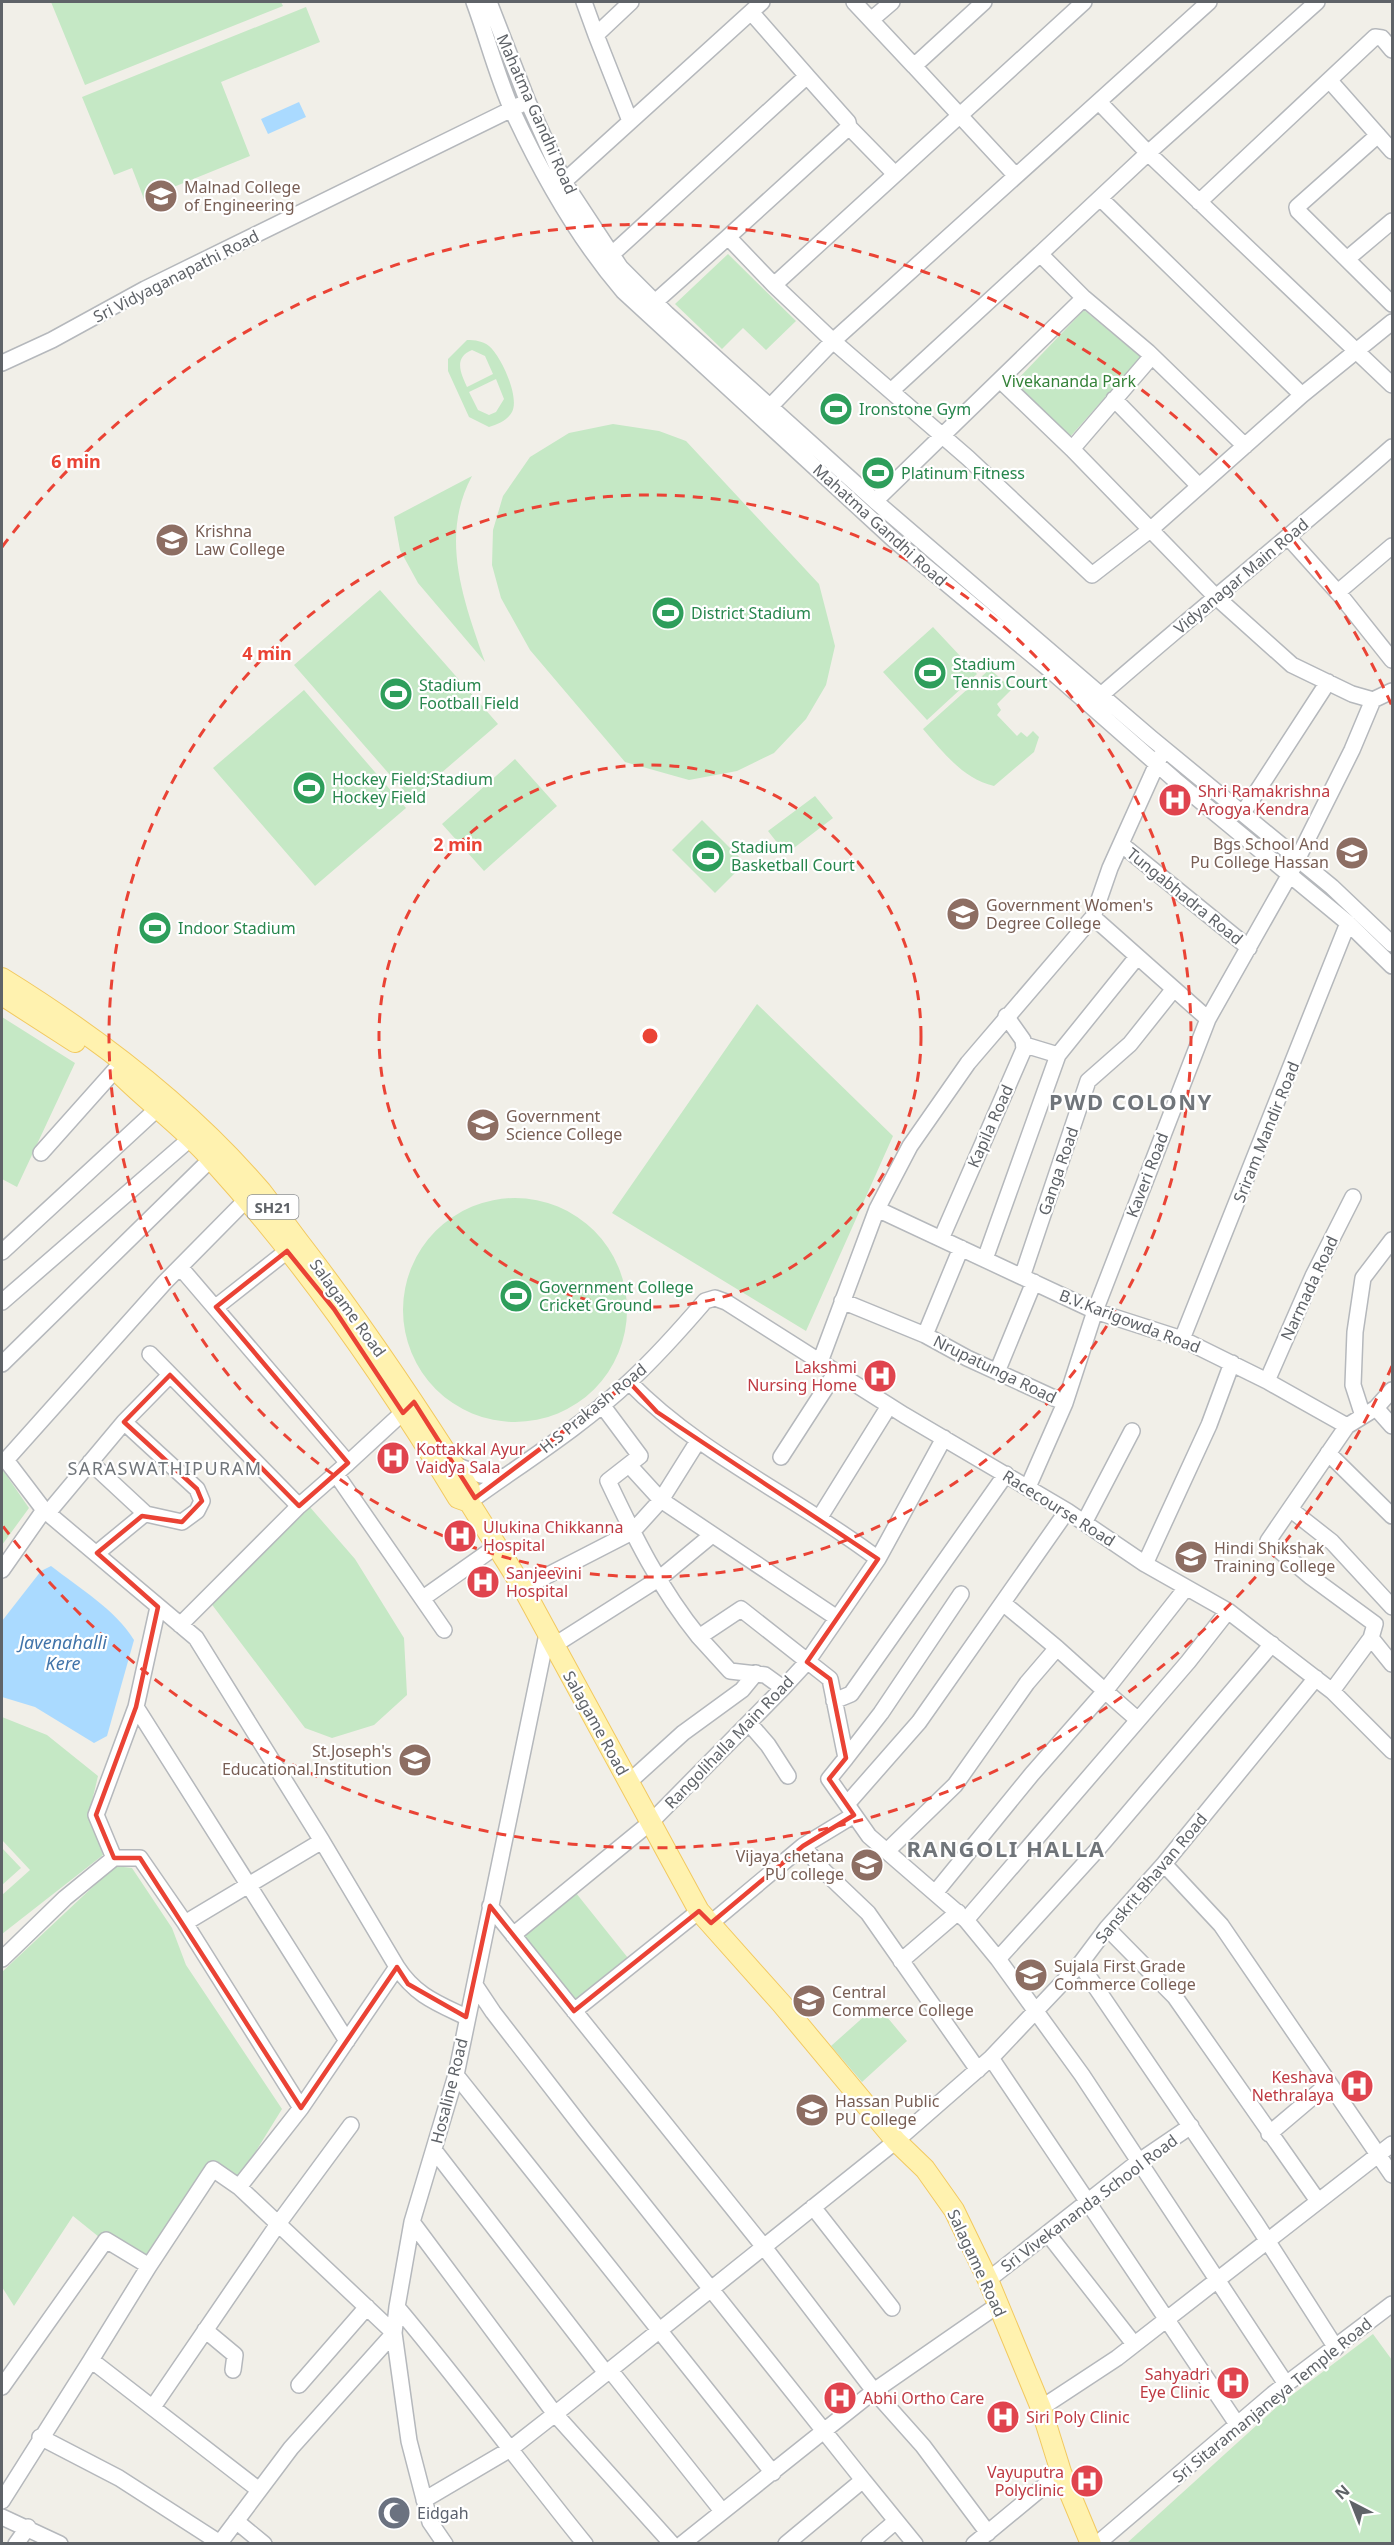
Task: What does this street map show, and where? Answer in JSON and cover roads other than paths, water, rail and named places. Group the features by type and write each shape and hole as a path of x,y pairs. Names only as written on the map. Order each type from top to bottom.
{"main road":[{"name":"Salagame Road","path":"2,978 49,1008 136,1072 251,1181 350,1310 409,1408 453,1464 470,1490 468,1502 498,1545 523,1588 705,1917 896,2141 925,2169 954,2210 988,2280 1041,2409 1061,2472 1091,2544"},
{"path":"2,995 115,1070 191,1138 211,1159 334,1309 409,1408 419,1433 458,1498 468,1502"}],"street":[{"name":"Mahatma Gandhi Road","path":"474,2 512,109 559,187 593,256 623,291 934,552 1097,701 1156,762 1348,923 1392,966"},
{"name":"Mahatma Gandhi Road","path":"489,2 559,187 611,255 655,302 922,563 1097,701 1166,749 1390,936"},
{"path":"584,2 630,121"},
{"path":"596,35 631,2"},
{"path":"854,2 1015,175"},
{"path":"871,20 892,2"},
{"path":"914,66 984,2"},
{"path":"774,285 1084,2"},
{"path":"891,391 1148,153 1317,2"},
{"path":"765,412 832,341 1099,102 1202,4"},
{"path":"559,187 757,7 807,76 848,122 849,127 895,174"},
{"path":"1198,202 1375,37 1382,38 1392,50"},
{"path":"611,255 807,76"},
{"path":"1330,81 1392,151"},
{"name":"Sri Vidyaganapathi Road","path":"2,363 52,340 145,289 528,102"},
{"path":"1099,102 1198,202 1358,350 1392,385"},
{"path":"655,302 849,127"},
{"path":"1378,135 1297,207 1298,211 1392,304"},
{"path":"1100,198 1302,395"},
{"path":"1347,259 1392,221"},
{"path":"728,237 832,341 942,435 1089,574 1095,574 1150,530 1302,395 1392,322"},
{"path":"1040,254 1084,298 1152,356 1245,446"},
{"path":"875,501 1084,298"},
{"path":"1072,449 1152,356"},
{"path":"1000,380 1072,449 1215,596 1292,665 1373,700 1392,691"},
{"path":"1114,399 1199,486"},
{"name":"Vidyanagar Main Road","path":"1097,701 1215,596 1289,538 1392,447"},
{"path":"1289,538 1338,592 1392,660"},
{"path":"1338,592 1392,546"},
{"path":"922,563 934,552"},
{"path":"1243,813 1328,682"},
{"name":"Kaveri Road","path":"1028,1487 1065,1403 1095,1311 1208,1019 1298,860 1352,750 1373,700"},
{"path":"820,1362 877,1209 910,1146 968,1063 1093,917 1156,762 1166,749"},
{"name":"Tungabhadra Road","path":"1121,844 1249,948"},
{"path":"1093,917 1208,1019"},
{"name":"Sriram Mandir Road","path":"1182,1339 1348,923"},
{"path":"1375,948 1390,936"},
{"path":"985,1259 1058,1055 1137,957"},
{"name":"Ganga Road","path":"997,1372 1089,1081 1130,1044 1173,990"},
{"path":"1006,1016 1025,1045 1058,1055"},
{"name":"Kapila Road","path":"941,1239 1025,1045"},
{"path":"41,1153 115,1070"},
{"path":"2,1251 157,1109"},
{"path":"2,1302 191,1138"},
{"path":"2,1364 211,1159"},
{"name":"Narmada Road","path":"1267,1381 1313,1276 1353,1197"},
{"path":"246,1200 180,1267 4,1457 46,1512 196,1638 408,1984 426,1997 466,2017"},
{"name":"B.V.Karigowda Road","path":"877,1209 1095,1311 1182,1339 1267,1381 1347,1426"},
{"path":"1392,1240 1363,1278 1354,1332 1353,1385 1369,1412 1392,1426"},
{"path":"925,1335 961,1248"},
{"path":"216,1307 287,1251"},
{"path":"180,1267 348,1463"},
{"name":"Racecourse Road","path":"705,1301 715,1298 726,1302 889,1406 1085,1521 1145,1564 1228,1611 1332,1691 1392,1751"},
{"name":"H.S Prakash Road","path":"468,1502 629,1382 705,1301"},
{"name":"Nrupatunga Road","path":"842,1301 925,1335 997,1372 1065,1403"},
{"path":"150,1354 299,1506"},
{"path":"1145,1564 1209,1425 1232,1364"},
{"path":"781,1457 836,1372"},
{"path":"2,1570 46,1512 124,1422 170,1375"},
{"path":"629,1382 657,1412 698,1441 820,1517 878,1559"},
{"path":"1392,1390 1369,1412 1347,1426 1268,1541 1373,1631 1392,1664"},
{"path":"602,1404 640,1456 608,1481 632,1532 660,1578 671,1602 726,1669 765,1675 783,1688"},
{"path":"820,1517 889,1406"},
{"path":"180,1625 299,1506 409,1408"},
{"path":"90,1461 146,1514 182,1522 197,1511 202,1501 201,1494 124,1422"},
{"path":"1085,1521 1132,1431"},
{"name":"Rangolihalla Main Road","path":"513,1935 651,1822 807,1662 878,1559 944,1438"},
{"path":"523,1588 632,1532 661,1500 698,1441"},
{"path":"1328,1453 1392,1516"},
{"path":"453,1464 481,1475 504,1477"},
{"path":"629,1465 661,1500 837,1618"},
{"path":"336,1474 444,1630"},
{"path":"834,1701 851,1694 1006,1474"},
{"path":"1290,1509 1332,1542 1388,1601 1373,1631 1332,1691"},
{"path":"574,2011 850,1810 919,1722 1067,1510"},
{"path":"97,1553 146,1514"},
{"path":"550,1640 660,1578 712,1535"},
{"path":"423,1598 498,1545"},
{"path":"935,1893 1032,1774 1105,1691 1186,1588"},
{"path":"961,1594 881,1713 829,1779 869,1836 962,1916 998,1959 1082,2075 1286,2384"},
{"path":"1004,1603 1138,1720"},
{"path":"114,1858 96,1815 136,1707 158,1607"},
{"path":"699,1637 741,1609 830,1679 846,1758"},
{"path":"901,1960 962,1916 1138,1720 1228,1611"},
{"name":"Hosaline Road","path":"445,2544 430,2522 409,2441 394,2333 397,2307 412,2222 456,2075 466,2017 475,1985 490,1906 550,1640"},
{"path":"998,1959 1097,1850 1272,1644"},
{"path":"886,1851 956,1785 1027,1683 1057,1648"},
{"path":"629,1782 683,1733 738,1694 756,1673"},
{"name":"Sanskrit Bhavan Road","path":"424,2500 509,2450 896,2141 978,2070 1080,1965 1107,1928 1164,1864 1316,1678"},
{"path":"136,1707 347,2041"},
{"path":"748,1724 768,1745 788,1776"},
{"path":"185,1923 322,1841"},
{"path":"803,1846 825,1872 868,1913 978,2070"},
{"path":"2,1959 64,1898 114,1858 140,1858 185,1923 301,2108"},
{"path":"1164,1864 1221,1925 1392,2175"},
{"path":"490,1906 764,2247 874,2391 923,2446 988,2533"},
{"path":"1107,1928 1175,1997 1318,2201"},
{"path":"1080,1965 1191,2126 1336,2348"},
{"path":"239,2187 301,2108 397,1967"},
{"path":"475,1985 500,2021 710,2290 769,2360 823,2431 915,2544"},
{"path":"991,2058 1237,2424"},
{"path":"456,2075 773,2473"},
{"path":"1269,2134 1328,2084"},
{"path":"153,2407 278,2224 351,2125"},
{"name":"Sri Vivekananda School Road","path":"988,2280 1138,2162 1191,2126"},
{"path":"1041,2409 1134,2344 1392,2144"},
{"path":"434,2150 608,2372 722,2511"},
{"path":"2,2501 40,2437 91,2360 148,2266 213,2169 239,2187 394,2333 291,2448 219,2543 118,2478 40,2437"},
{"path":"813,2207 892,2308"},
{"path":"412,2222 555,2414 672,2544"},
{"path":"1048,2234 1134,2344"},
{"path":"2,2387 106,2240 148,2266"},
{"name":"Sri Sitaramanjaneya Temple Road","path":"1097,2544 1286,2384 1392,2304"},
{"path":"682,2544 874,2391 998,2305"},
{"path":"299,2385 367,2307"},
{"path":"397,2307 459,2381 509,2450 585,2544"},
{"path":"205,2330 234,2353 236,2360 233,2370"},
{"path":"91,2360 259,2490"},
{"path":"974,2544 1061,2472"},
{"path":"786,2544 863,2480"},
{"path":"2,2517 28,2527 60,2544"},
{"path":"236,2521 264,2544"},
{"path":"869,2544 896,2521"},
{"path":"16,2544 28,2527"}],"water":[{"path":"299,102 306,117 268,134 261,119"},
{"name":"Javenahalli Kere","path":"51,1566 107,1609 134,1640 107,1736 94,1743 35,1707 2,1697 2,1621 41,1571"}],"place":[{"name":"Malnad College of Engineering","path":"161,196"},
{"name":"Ironstone Gym","path":"836,409"},
{"name":"Platinum Fitness","path":"878,473"},
{"name":"Krishna Law College","path":"172,540"},
{"name":"District Stadium","path":"668,613"},
{"name":"Stadium Tennis Court","path":"930,673"},
{"name":"Stadium Football Field","path":"396,694"},
{"name":"Hockey Field;Stadium Hockey Field","path":"309,788"},
{"name":"Shri Ramakrishna Arogya Kendra","path":"1175,800"},
{"name":"Bgs School And Pu College Hassan","path":"1352,853"},
{"name":"Stadium Basketball Court","path":"708,856"},
{"name":"Government Women's Degree College","path":"963,914"},
{"name":"Indoor Stadium","path":"155,928"},
{"name":"Government Science College","path":"483,1125"},
{"name":"Government College Cricket Ground","path":"516,1296"},
{"name":"Lakshmi Nursing Home","path":"880,1376"},
{"name":"Kottakkal Ayur Vaidya Sala","path":"393,1458"},
{"name":"Ulukina Chikkanna Hospital","path":"460,1536"},
{"name":"Hindi Shikshak Training College","path":"1191,1557"},
{"name":"Sanjeevini Hospital","path":"483,1582"},
{"name":"St.Joseph's Educational Institution","path":"415,1760"},
{"name":"Vijaya chetana PU college","path":"867,1865"},
{"name":"Sujala First Grade Commerce College","path":"1031,1975"},
{"name":"Central Commerce College","path":"809,2001"},
{"name":"Keshava Nethralaya","path":"1357,2086"},
{"name":"Hassan Public PU College","path":"812,2110"},
{"name":"Sahyadri Eye Clinic","path":"1233,2383"},
{"name":"Abhi Ortho Care","path":"840,2398"},
{"name":"Siri Poly Clinic","path":"1003,2417"},
{"name":"Vayuputra Polyclinic","path":"1087,2481"},
{"name":"Eidgah","path":"394,2513"}],"district":[{"name":"PWD COLONY","path":"1131,1101"},
{"name":"SARASWATHIPURAM","path":"165,1468"},
{"name":"RANGOLI HALLA","path":"1006,1848"}],"park label":[{"name":"Vivekananda Park","path":"1069,381"}]}
